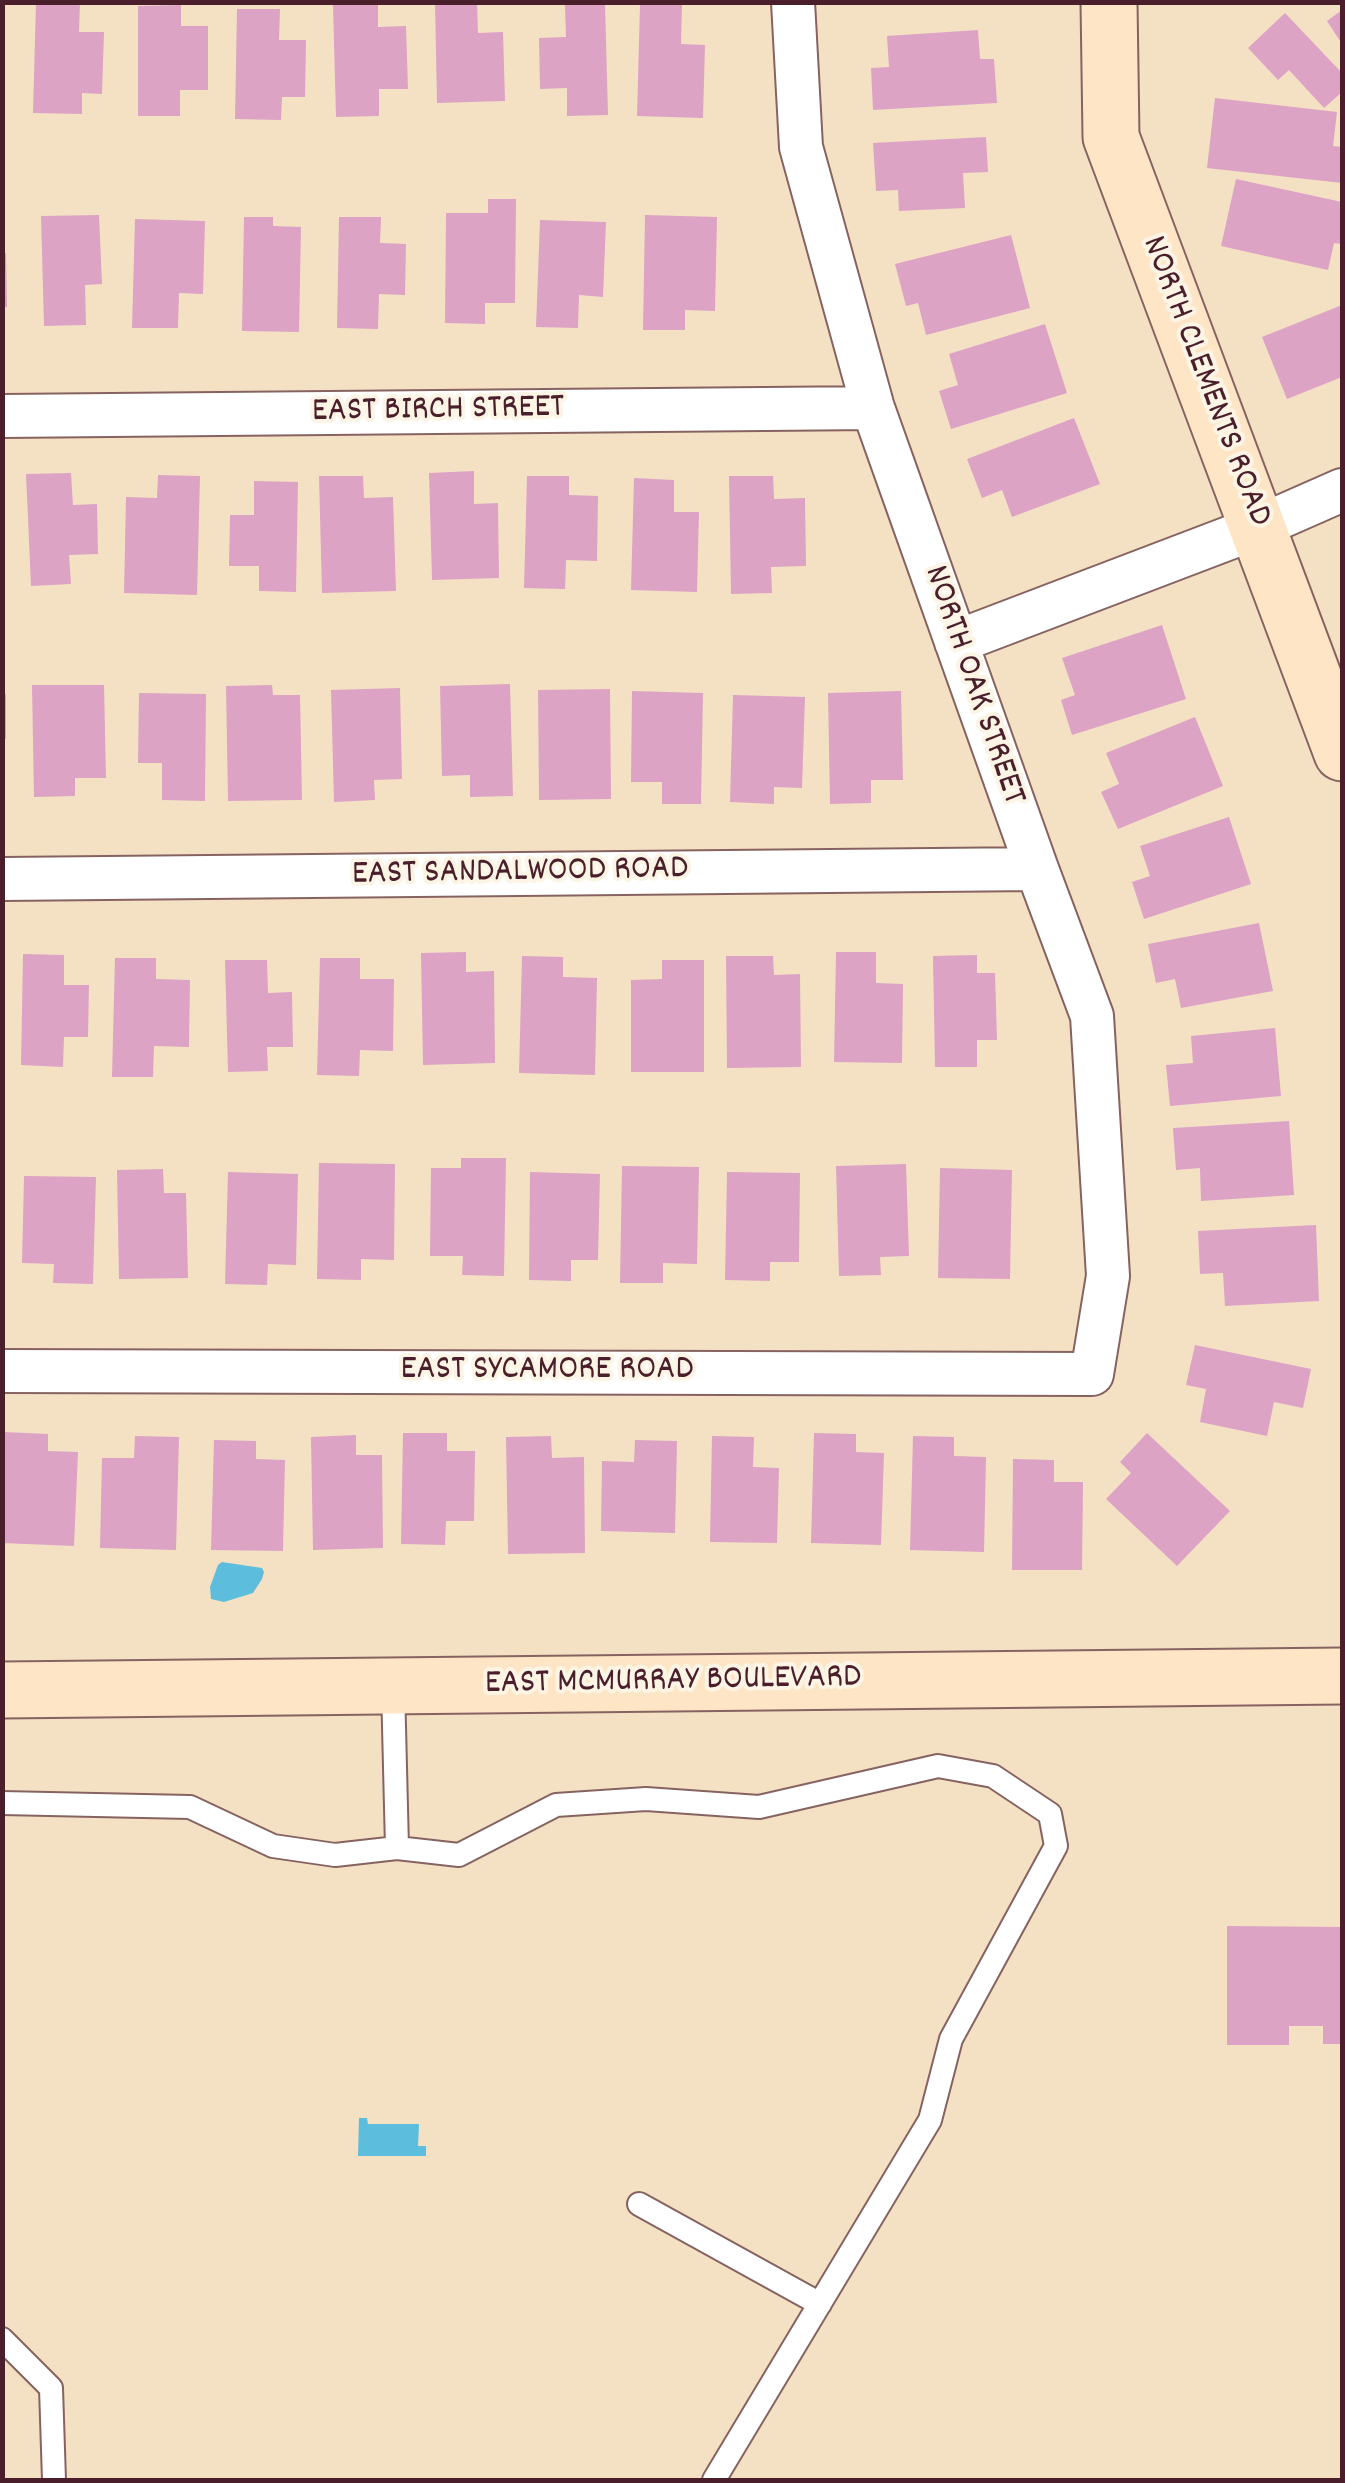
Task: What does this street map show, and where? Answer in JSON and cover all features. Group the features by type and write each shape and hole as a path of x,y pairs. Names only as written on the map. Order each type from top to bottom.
{"street":[{"name":"NORTH OAK STREET","path":"793,2 802,147 873,408 1092,1016 1108,1276 1092,1374"},
{"name":"NORTH CLEMENTS ROAD","path":"1109,2 1112,138 1342,753"},
{"name":"EAST BIRCH STREET","path":"2,416 873,408"},
{"path":"956,642 1258,527 1342,490"},
{"name":"EAST SANDALWOOD ROAD","path":"2,879 1037,869"},
{"name":"EAST SYCAMORE ROAD","path":"2,1371 1092,1374"},
{"name":"EAST MCMURRAY BOULEVARD","path":"2,1690 1342,1676"}],"lane":[{"path":"393,1686 396,1848"},
{"path":"2,1803 190,1808 273,1846 335,1855 396,1848 459,1855 556,1806 646,1799 759,1807 938,1766 993,1776 1050,1814 1056,1846 951,2040 930,2120 714,2480"},
{"path":"639,2204 820,2304"},
{"path":"2,2339 52,2388 54,2480"}],"water":[{"path":"222,1562 262,1568 262,1579 253,1593 224,1602 211,1599 210,1587"},
{"path":"359,2118 367,2118 368,2124 419,2124 418,2146 426,2146 426,2156 358,2156"}],"building":[{"path":"36,2 80,2 79,32 104,32 102,94 82,93 82,114 33,113"},
{"path":"435,2 477,2 478,33 503,32 505,101 437,103"},
{"path":"378,3 378,27 406,26 408,89 379,89 379,116 336,117 333,5"},
{"path":"605,3 608,115 567,116 567,88 540,89 539,38 566,37 565,5"},
{"path":"640,4 682,5 681,44 705,45 703,118 637,116"},
{"path":"181,5 181,26 208,26 208,90 180,90 180,116 138,116 138,6"},
{"path":"237,9 280,9 279,40 306,40 305,97 282,97 281,120 235,119"},
{"path":"1342,10 1342,44 1327,21"},
{"path":"1285,13 1342,73 1342,92 1324,108 1289,70 1278,80 1248,48"},
{"path":"978,30 980,59 994,59 997,103 873,110 871,68 889,67 887,36"},
{"path":"1215,98 1337,112 1333,146 1342,147 1342,183 1207,168"},
{"path":"986,137 988,172 963,173 965,208 899,211 898,190 876,191 873,143"},
{"path":"1236,179 1342,202 1342,244 1334,243 1328,270 1221,246"},
{"path":"488,199 516,199 515,303 485,303 485,324 445,323 446,213 488,213"},
{"path":"99,215 102,284 85,285 86,325 44,326 41,216"},
{"path":"645,215 717,217 715,311 685,310 685,330 643,330"},
{"path":"244,217 273,217 273,226 301,227 299,332 242,331"},
{"path":"339,217 381,217 380,243 406,244 405,295 379,294 378,329 337,328"},
{"path":"135,219 205,221 203,294 179,293 178,328 132,328"},
{"path":"540,220 606,222 603,297 579,295 578,328 536,327"},
{"path":"1011,235 1030,308 926,335 918,303 906,306 895,264"},
{"path":"2,253 6,253 7,307 2,307"},
{"path":"1342,305 1342,377 1287,399 1262,337"},
{"path":"1045,324 1067,393 951,429 939,391 958,385 949,354"},
{"path":"1074,418 1100,484 1012,517 1002,490 982,498 967,459"},
{"path":"474,471 474,504 498,503 499,578 432,580 429,473"},
{"path":"71,473 73,505 97,504 98,554 69,555 71,584 31,586 26,474"},
{"path":"158,475 200,476 197,595 124,593 126,497 157,498"},
{"path":"319,476 363,476 364,498 393,497 396,591 322,593"},
{"path":"527,476 569,476 569,495 598,496 597,561 566,560 565,589 524,588"},
{"path":"729,476 773,476 774,499 805,498 806,566 771,567 772,593 731,594"},
{"path":"634,478 674,480 674,512 699,512 697,592 631,590"},
{"path":"254,481 298,482 296,592 259,591 259,566 229,566 230,515 254,515"},
{"path":"1162,625 1186,699 1072,735 1061,700 1075,695 1062,658"},
{"path":"510,684 513,796 470,797 470,775 442,776 440,686"},
{"path":"32,685 104,685 106,778 75,778 75,796 34,797"},
{"path":"272,685 273,695 300,695 302,800 228,801 226,686"},
{"path":"400,688 402,779 374,780 375,800 334,802 331,690"},
{"path":"610,689 611,799 539,800 538,690"},
{"path":"632,691 703,693 701,804 662,804 662,782 631,782"},
{"path":"901,691 903,780 871,780 871,803 830,804 828,693"},
{"path":"139,693 206,694 205,801 162,800 162,763 138,763"},
{"path":"2,694 6,694 6,739 2,739"},
{"path":"733,695 805,697 802,788 774,787 774,804 730,802"},
{"path":"1195,717 1223,786 1118,829 1101,792 1119,784 1106,753"},
{"path":"1229,817 1251,884 1144,919 1132,882 1150,876 1140,846"},
{"path":"1259,923 1273,991 1181,1008 1175,979 1156,983 1148,944"},
{"path":"466,952 466,972 494,971 495,1063 423,1065 421,953"},
{"path":"836,952 876,952 876,983 903,984 902,1063 834,1062"},
{"path":"23,954 64,955 64,985 89,985 88,1037 64,1037 63,1067 21,1065"},
{"path":"977,955 977,973 995,973 997,1040 977,1040 977,1067 935,1067 933,956"},
{"path":"522,956 563,957 563,977 597,978 595,1075 519,1073"},
{"path":"726,956 773,956 774,975 800,974 801,1067 727,1068"},
{"path":"115,958 156,958 156,979 190,980 189,1047 154,1046 153,1077 112,1077"},
{"path":"320,958 360,958 360,979 394,979 393,1051 360,1050 359,1076 317,1075"},
{"path":"225,960 267,960 268,993 292,992 293,1047 267,1047 268,1071 228,1072"},
{"path":"662,960 704,960 704,1072 631,1072 631,980 662,979"},
{"path":"1275,1028 1281,1096 1170,1106 1166,1065 1193,1063 1191,1036"},
{"path":"1289,1121 1294,1195 1201,1201 1200,1168 1176,1170 1173,1128"},
{"path":"461,1158 506,1158 504,1276 462,1275 463,1256 430,1256 431,1168 461,1168"},
{"path":"319,1163 395,1164 394,1260 361,1259 361,1280 317,1279"},
{"path":"906,1164 909,1256 880,1257 881,1275 839,1276 836,1166"},
{"path":"622,1166 699,1167 697,1264 663,1263 663,1283 620,1283"},
{"path":"940,1168 1012,1170 1010,1279 938,1278"},
{"path":"163,1169 164,1193 186,1193 188,1278 119,1279 117,1170"},
{"path":"228,1172 298,1174 296,1265 268,1264 267,1285 225,1284"},
{"path":"530,1172 600,1174 598,1260 571,1260 571,1281 529,1280"},
{"path":"727,1172 800,1173 799,1262 770,1262 770,1281 725,1280"},
{"path":"24,1176 96,1177 93,1284 53,1283 54,1264 22,1263"},
{"path":"1316,1225 1319,1301 1225,1306 1223,1273 1200,1274 1198,1231"},
{"path":"1195,1345 1311,1369 1303,1408 1274,1402 1267,1436 1200,1422 1206,1389 1186,1385"},
{"path":"4,1432 48,1434 48,1451 78,1452 74,1546 2,1543"},
{"path":"403,1433 447,1433 447,1451 475,1451 474,1521 446,1521 445,1545 401,1544"},
{"path":"814,1433 856,1434 856,1452 884,1453 881,1545 811,1543"},
{"path":"1147,1433 1230,1511 1177,1566 1106,1499 1131,1473 1120,1462"},
{"path":"356,1435 356,1455 382,1455 383,1548 313,1550 311,1437"},
{"path":"135,1436 179,1437 176,1550 100,1548 102,1458 134,1458"},
{"path":"551,1436 552,1458 584,1457 585,1553 508,1554 506,1437"},
{"path":"712,1436 754,1437 753,1467 779,1468 777,1543 710,1542"},
{"path":"913,1436 954,1437 954,1456 986,1457 984,1552 910,1550"},
{"path":"214,1440 256,1441 256,1459 285,1460 283,1551 211,1550"},
{"path":"635,1440 677,1441 675,1533 601,1531 602,1461 634,1462"},
{"path":"1013,1459 1054,1460 1054,1482 1083,1482 1082,1570 1012,1570"},
{"path":"1227,1926 1342,1927 1342,2044 1323,2044 1323,2026 1289,2026 1289,2045 1227,2045"}]}
